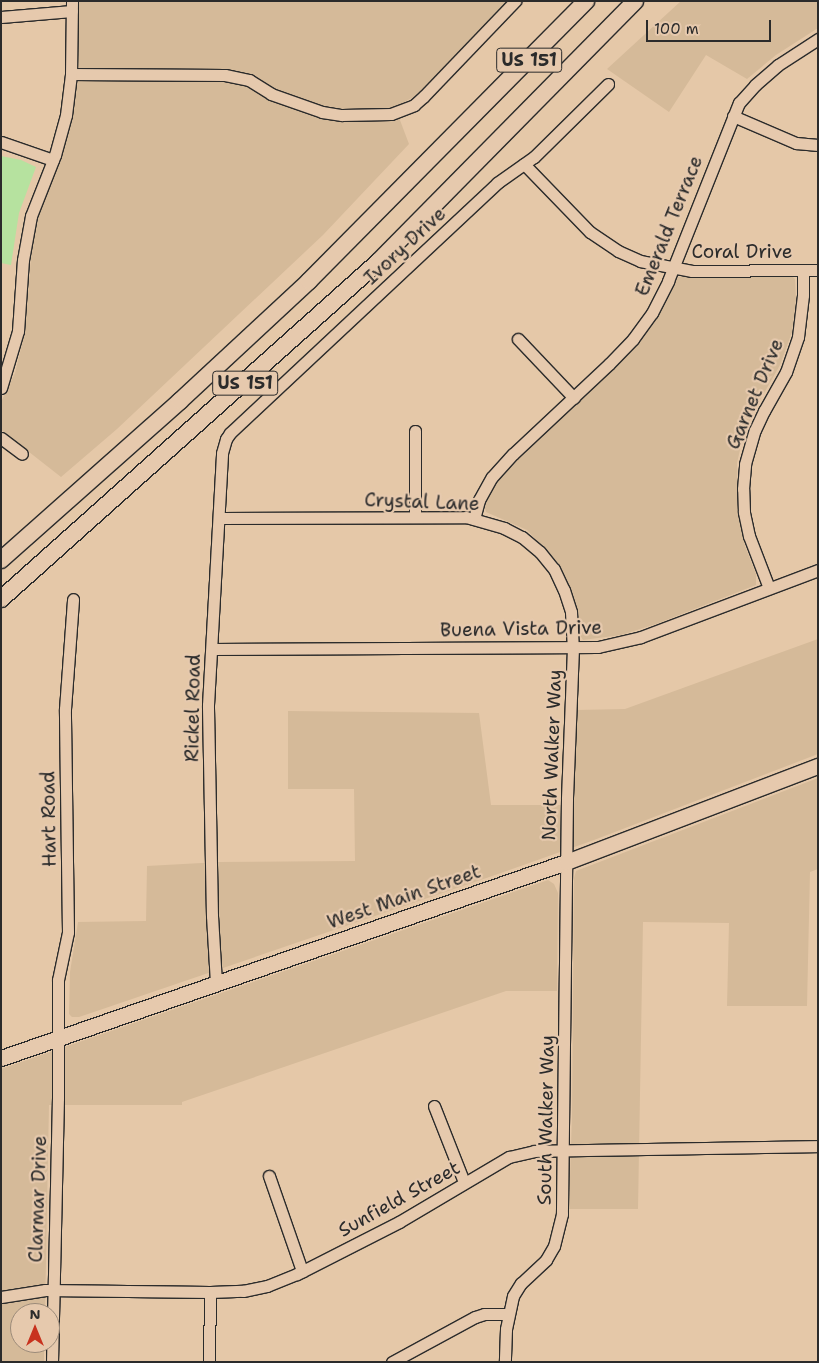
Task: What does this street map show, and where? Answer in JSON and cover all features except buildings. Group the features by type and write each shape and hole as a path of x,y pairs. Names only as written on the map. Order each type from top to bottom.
{"highway":[{"path":"472,118 575,1"},
{"name":"US 151","path":"1,560 180,402 295,295 586,1"},
{"name":"US 151","path":"1,600 378,262 635,1"},
{"path":"580,58 643,1"}],"main road":[{"name":"West Main Street","path":"1,1058 566,862 818,766"}],"street":[{"path":"70,74 225,75 250,80 271,94 322,112 342,115 391,114 407,109 424,96 515,1"},
{"path":"1,17 72,6 70,74 66,115 53,160 31,216 23,260 18,331 1,388"},
{"name":"Emerald Terrace","path":"474,519 478,500 492,478 513,454 574,398 633,339 652,313 673,268 739,103 755,85 778,65 818,39"},
{"name":"Ivory Drive","path":"228,436 497,183 534,157 608,84"},
{"path":"733,116 796,143 818,146"},
{"path":"1,142 53,160"},
{"name":"Coral Drive","path":"524,164 569,212 602,240 640,261 692,271 818,270"},
{"name":"Garnet Drive","path":"769,588 749,536 744,512 745,464 755,430 786,372 798,337 803,295 803,270"},
{"path":"518,339 574,398"},
{"path":"415,431 415,517"},
{"name":"Rickel Road","path":"216,983 213,942 208,729 222,453 228,436"},
{"path":"1,438 22,454"},
{"name":"Crystal Lane","path":"219,518 415,517 474,519 504,528 522,537 540,552 554,569 564,590 571,612 573,648"},
{"name":"Buena Vista Drive","path":"212,649 573,648 607,645 641,637 818,570"},
{"name":"Hart Road","path":"58,1038 58,980 68,932 65,709 73,599"},
{"name":"North Walker Way","path":"566,862 573,648"},
{"name":"South Walker Way","path":"505,1362 508,1314 513,1296 521,1283 546,1260 554,1246 562,1214 566,862"},
{"name":"Clarmar Drive","path":"52,1362 58,1038"},
{"path":"434,1106 464,1182"},
{"name":"Sunfield Street","path":"1,1297 52,1290 210,1292 253,1290 302,1271 400,1222 464,1182 517,1154 564,1150 818,1146"},
{"path":"269,1176 302,1271"},
{"path":"209,1362 210,1292"},
{"path":"393,1362 475,1317 484,1314 508,1314"}],"shaded area":[{"path":"78,1 508,1 419,94 395,107 409,144 323,235 117,429 61,477 1,430 1,402 15,373 25,332 33,232 45,195 59,163 75,101"},
{"path":"681,1 818,1 818,28 776,55 747,79 706,55 669,112 607,69"},
{"path":"792,276 795,279 796,300 792,332 780,365 754,411 743,437 737,463 738,515 745,546 756,574 756,585 656,624 621,635 583,640 580,635 579,616 573,594 559,564 527,530 486,512 484,505 487,498 500,476 517,458 631,352 654,321 678,277"},
{"path":"818,639 818,754 594,840 501,873 79,1017 72,1017 69,1014 70,972 78,922 146,921 147,866 220,862 355,861 354,789 288,789 288,711 479,713 491,805 574,805 576,710 625,709"},
{"path":"818,778 818,869 810,872 807,1006 727,1006 729,923 643,922 638,1209 569,1209 572,1115 574,878 576,871"},
{"path":"548,880 554,884 558,893 557,991 506,991 182,1102 182,1105 49,1105 45,1303 10,1303 10,1353 44,1353 44,1362 1,1362 1,1069"}],"green space":[{"path":"1,156 21,160 36,167 19,213 11,265 1,263"}]}
